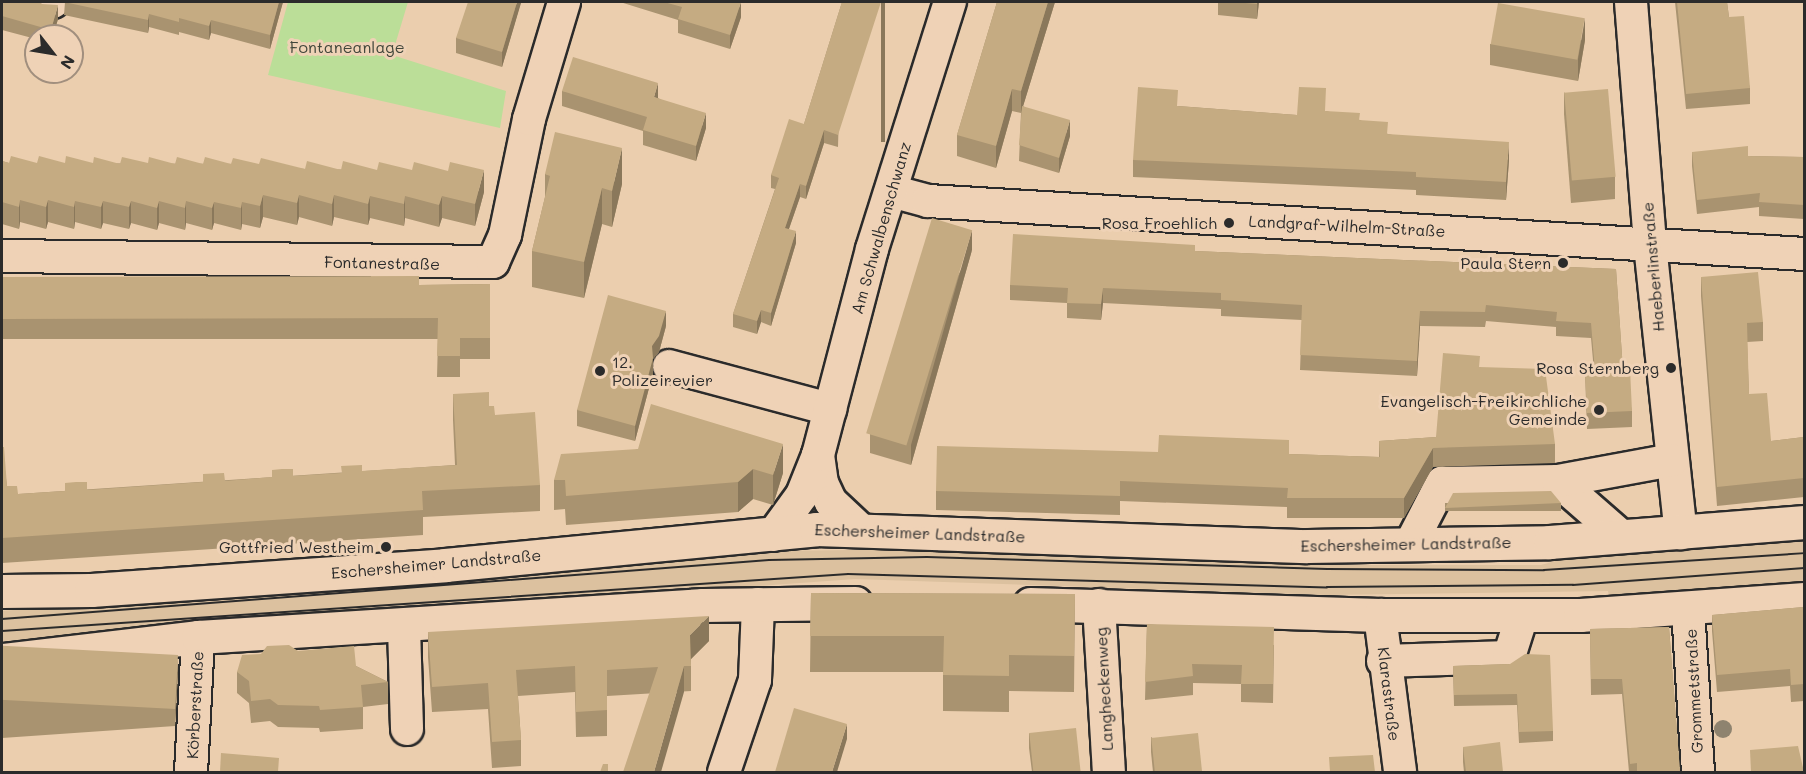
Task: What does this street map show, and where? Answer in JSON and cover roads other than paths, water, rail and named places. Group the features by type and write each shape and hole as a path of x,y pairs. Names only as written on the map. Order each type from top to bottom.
{"main road":[{"name":"Eschersheimer Landstraße","path":"2,591 91,590 445,565 773,535 816,529 1307,546 1550,542 1804,522"},
{"path":"1005,604 1380,615 1522,616 1688,609 1804,599"},
{"path":"2,660 198,638 758,604 886,603"}],"street":[{"name":"Fontanestraße","path":"2,256 493,262 505,235 529,119 564,2"},
{"name":"Am Schwalbenschwanz","path":"773,535 802,495 818,456 891,191 950,2"},
{"name":"Haeberlinstraße","path":"1628,2 1650,245 1681,532"},
{"name":"Landgraf-Wilhelm-Straße","path":"891,191 928,201 1804,254"},
{"path":"669,366 830,409"},
{"name":"Am Schwalbenschwanz","path":"818,456 822,483 831,502 862,531"},
{"path":"1411,543 1442,483 1558,481 1672,460"},
{"path":"1558,481 1622,536"},
{"path":"724,772 755,680 758,604"},
{"name":"Langheckenweg","path":"1099,605 1109,772"},
{"name":"Grommetstraße","path":"1688,609 1698,772"},
{"name":"Klarastraße","path":"1380,615 1383,661 1400,772"},
{"path":"1383,661 1509,657 1522,616"},
{"path":"404,627 407,729"},
{"name":"Körberstraße","path":"191,772 198,638"}],"tram line":[{"path":"2,619 769,560 927,557 1327,569 1544,570 1804,553"},
{"path":"2,631 848,574 1327,587 1573,585 1804,568"}],"place":[{"name":"Rosa Froehlich","path":"1229,223"},
{"name":"Paula Stern","path":"1563,263"},
{"name":"Rosa Sternberg","path":"1671,368"},
{"name":"12. Polizeirevier","path":"600,371"},
{"name":"Evangelisch-Freikirchliche Gemeinde","path":"1599,410"},
{"name":"Gottfried Westheim","path":"386,547"}],"park label":[{"name":"Fontaneanlage","path":"347,47"}]}
